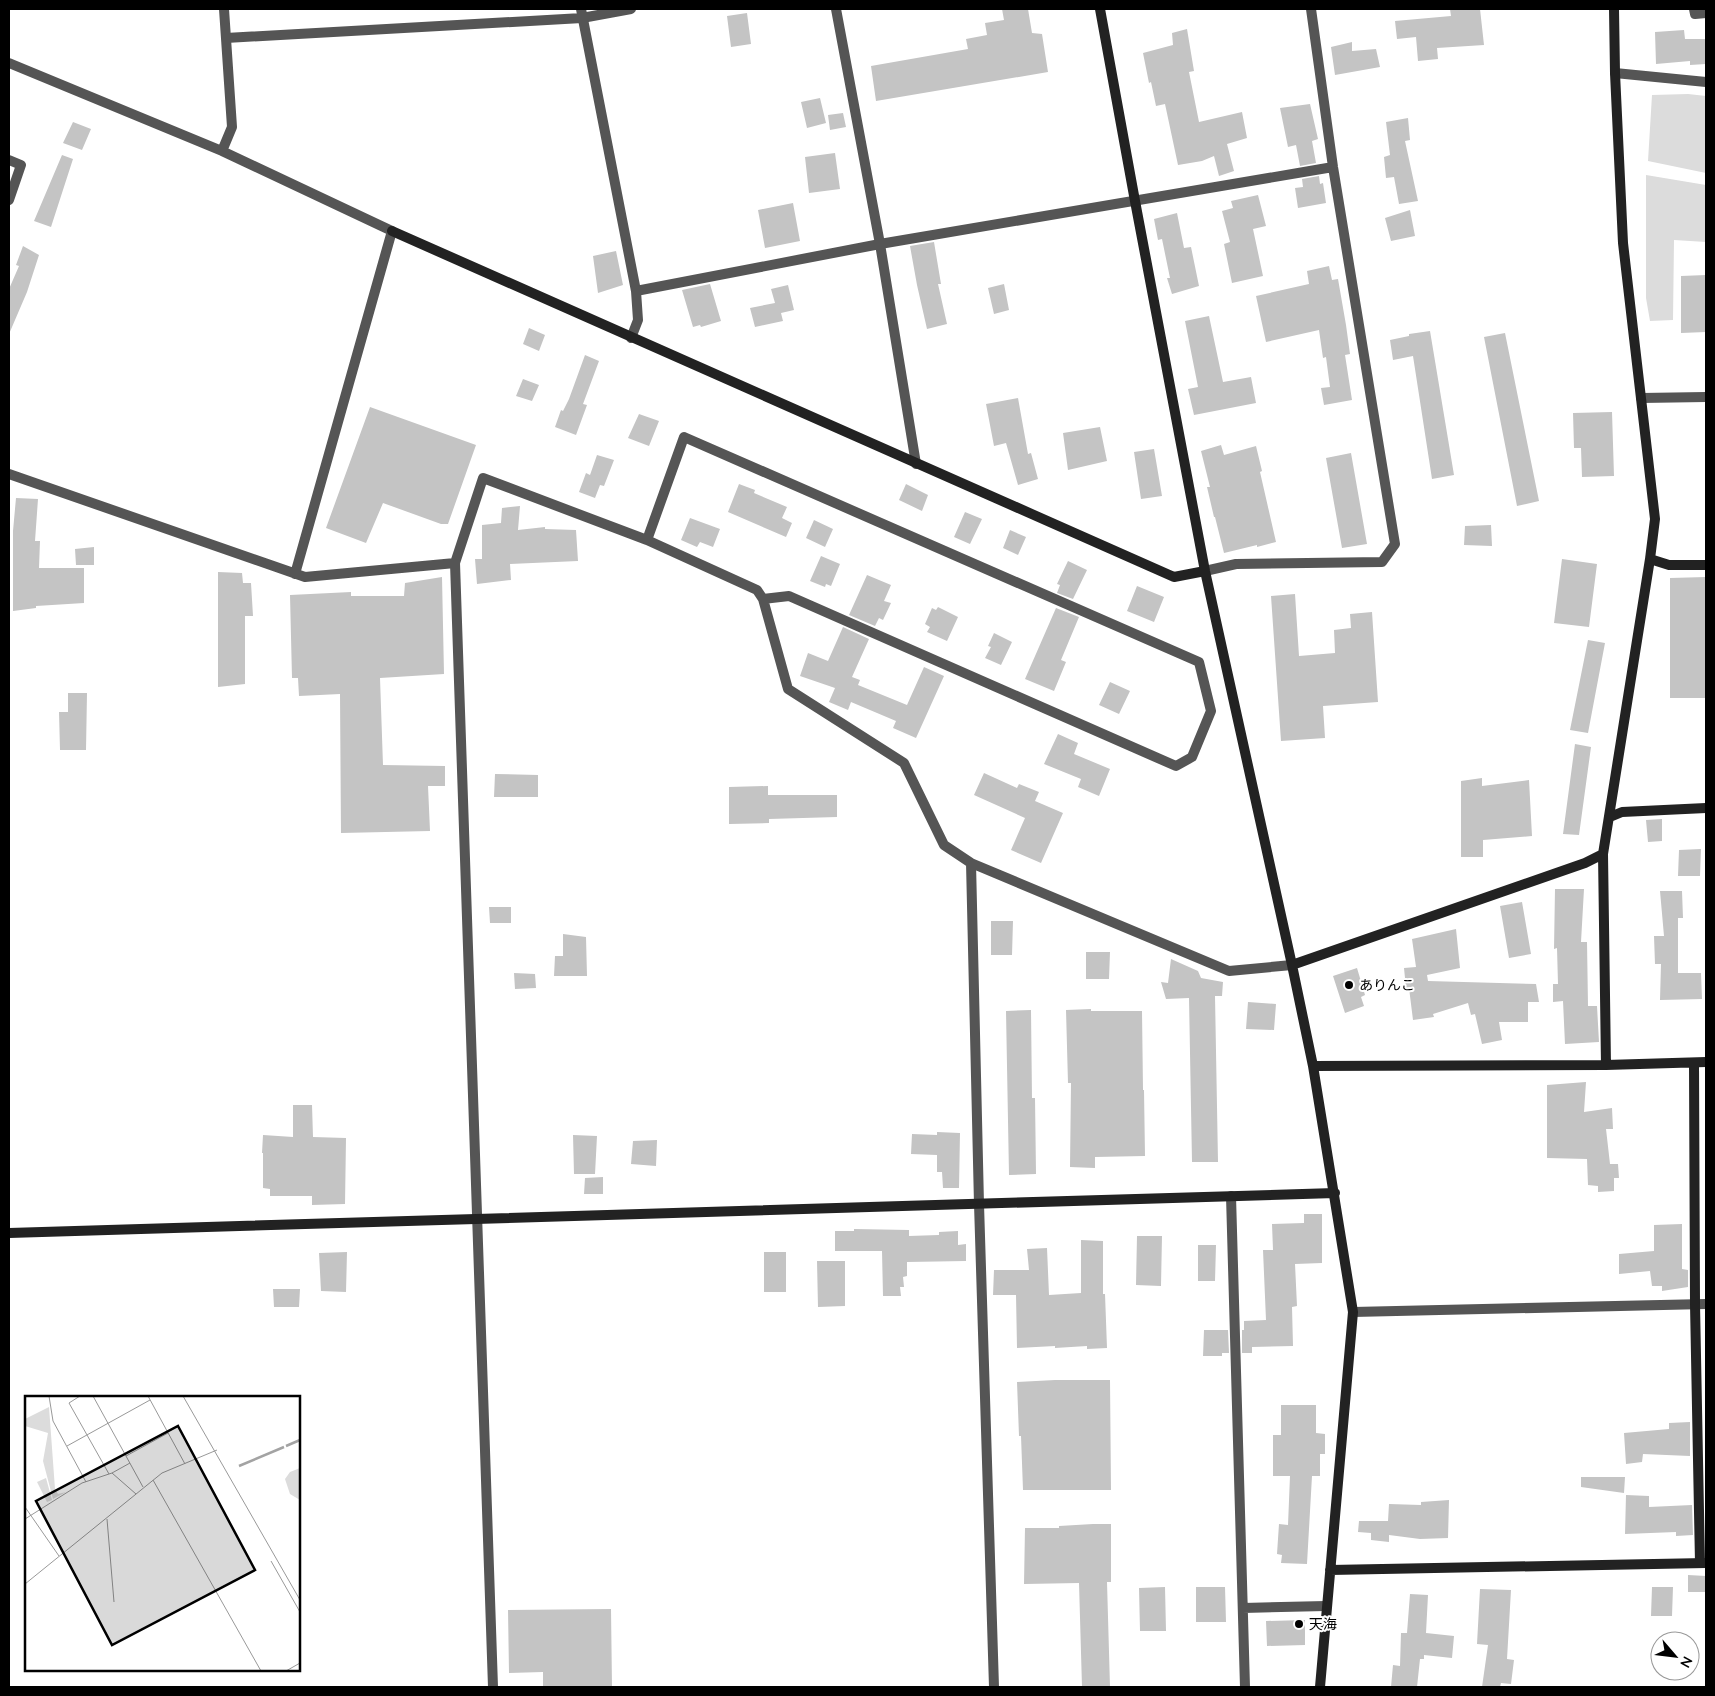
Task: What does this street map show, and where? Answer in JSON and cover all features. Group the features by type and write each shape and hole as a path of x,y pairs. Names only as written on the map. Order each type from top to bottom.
{"street":[{"path":"222,151 232,127 224,9"},
{"path":"226,38 631,9"},
{"path":"836,9 880,244 916,464"},
{"path":"1100,9 1205,571 1313,1066 1353,1312 1320,1687"},
{"path":"9,63 222,151 392,231 631,338 1174,577 1236,564 1382,562 1395,544 1333,166 1310,9"},
{"path":"1606,1065 1603,854 1655,519 1623,243 1614,9"},
{"path":"1694,9 1695,14 1706,13"},
{"path":"582,13 636,291 638,320 631,338"},
{"path":"1615,74 1706,82"},
{"path":"9,160 22,165 9,200"},
{"path":"636,291 880,244 1333,166"},
{"path":"295,574 392,231"},
{"path":"1641,398 1706,397"},
{"path":"646,540 684,437 1199,662 1211,711 1192,757 1176,766 789,596 763,599"},
{"path":"9,474 305,577 455,563"},
{"path":"493,1687 455,563 483,478 646,540 757,590 763,599 788,689 904,762 944,845 971,863 1229,971 1292,965 1585,864 1603,854"},
{"path":"1650,559 1669,565 1706,566"},
{"path":"1610,817 1622,812 1706,808"},
{"path":"971,863 979,1204 994,1687"},
{"path":"1313,1066 1606,1065 1706,1062"},
{"path":"1330,1570 1703,1563 1695,1304 1694,1063"},
{"path":"9,1233 1335,1193"},
{"path":"1231,1196 1245,1687"},
{"path":"1353,1312 1706,1304"},
{"path":"1243,1608 1326,1606"}],"shaded area":[{"path":"1688,94 1706,96 1706,173 1648,161 1652,95"},
{"path":"1646,175 1706,185 1706,242 1674,240 1673,320 1650,321 1646,298"}],"building":[{"path":"1002,9 1028,9 1032,33 1042,34 1048,72 876,101 871,66 968,49 966,39 987,35 985,23 1004,20"},
{"path":"1450,9 1480,9 1484,45 1437,48 1438,59 1418,61 1416,37 1397,39 1395,21 1451,16"},
{"path":"747,13 751,44 731,47 727,16"},
{"path":"1187,29 1194,71 1189,72 1199,122 1242,112 1247,138 1227,144 1234,171 1219,176 1214,156 1202,161 1178,165 1165,104 1156,106 1151,82 1149,83 1143,53 1173,45 1172,33"},
{"path":"1684,30 1685,39 1706,39 1706,64 1690,65 1690,61 1656,64 1655,32"},
{"path":"1352,42 1352,51 1376,49 1380,67 1335,75 1331,47"},
{"path":"820,98 826,123 807,128 801,102"},
{"path":"1310,104 1318,139 1312,141 1316,163 1300,166 1296,145 1288,147 1280,108"},
{"path":"843,113 846,127 830,130 828,115"},
{"path":"1408,118 1410,140 1405,141 1418,201 1399,204 1394,177 1386,178 1384,157 1390,155 1386,122"},
{"path":"73,122 91,129 82,150 63,143"},
{"path":"835,153 840,189 809,193 805,157"},
{"path":"62,155 73,159 51,227 34,221"},
{"path":"1319,176 1320,184 1323,183 1326,203 1298,208 1295,188 1303,187 1302,179"},
{"path":"1258,195 1266,226 1253,229 1263,276 1232,283 1224,244 1230,242 1222,211 1233,208 1231,201"},
{"path":"793,203 800,241 765,248 758,210"},
{"path":"1410,210 1415,236 1391,241 1385,218"},
{"path":"1177,213 1184,248 1191,247 1199,286 1172,294 1167,278 1170,278 1162,239 1158,240 1154,219"},
{"path":"934,242 941,284 938,284 947,324 927,329 910,246"},
{"path":"23,246 39,255 27,292 9,334 9,289 19,266 16,265"},
{"path":"616,251 623,285 598,293 593,256"},
{"path":"1329,266 1332,280 1338,279 1346,325 1350,354 1345,355 1352,400 1324,405 1321,388 1330,387 1326,357 1323,358 1319,330 1266,342 1256,296 1309,284 1307,271"},
{"path":"1706,275 1706,332 1681,333 1681,276"},
{"path":"710,284 721,321 701,327 700,325 693,327 682,290"},
{"path":"1004,284 1009,310 994,314 988,288"},
{"path":"788,285 794,310 781,313 783,321 755,327 750,308 775,303 771,289"},
{"path":"1209,316 1223,382 1251,377 1256,403 1194,415 1188,389 1198,387 1185,321"},
{"path":"529,328 545,335 539,351 523,344"},
{"path":"1430,331 1454,475 1432,479 1413,356 1393,360 1390,340 1409,336 1409,334"},
{"path":"1505,333 1539,501 1517,506 1484,337"},
{"path":"585,355 599,361 583,404 587,405 576,435 555,427 561,410 563,411 569,399"},
{"path":"523,379 539,385 532,401 516,396"},
{"path":"1018,398 1028,454 1031,453 1038,479 1018,485 1006,443 994,446 986,404"},
{"path":"370,407 476,445 448,524 441,524 383,503 366,543 326,528"},
{"path":"1612,412 1614,476 1582,477 1581,448 1574,448 1573,413"},
{"path":"639,414 659,421 649,446 628,438"},
{"path":"1100,427 1107,461 1068,470 1063,433"},
{"path":"1221,445 1224,455 1256,446 1276,542 1224,553 1207,487 1210,487 1201,451"},
{"path":"1154,449 1162,496 1141,499 1134,452"},
{"path":"1351,453 1367,544 1342,548 1326,458"},
{"path":"597,455 614,460 604,486 600,485 595,498 579,492 586,473 590,475"},
{"path":"739,484 755,490 754,493 787,507 782,518 792,523 786,537 728,512"},
{"path":"906,484 928,495 922,511 899,500"},
{"path":"16,498 38,499 35,541 40,541 39,568 84,568 84,603 36,606 36,608 13,611 13,531"},
{"path":"520,506 518,530 545,527 545,529 576,530 578,561 510,564 511,580 477,584 475,559 482,559 482,525 501,523 502,508"},
{"path":"965,512 982,519 970,544 954,537"},
{"path":"690,518 720,529 713,547 700,542 697,547 681,540"},
{"path":"814,520 833,529 825,547 806,538"},
{"path":"1491,525 1492,546 1464,545 1465,526"},
{"path":"1010,530 1026,537 1018,555 1003,548"},
{"path":"94,547 94,565 76,565 75,549"},
{"path":"821,556 840,564 831,586 826,584 825,587 810,581"},
{"path":"1562,559 1597,564 1589,627 1554,623"},
{"path":"1068,561 1087,570 1073,599 1057,593 1060,585 1057,584"},
{"path":"218,572 242,573 243,583 251,583 253,616 245,616 245,684 218,687"},
{"path":"867,575 891,585 884,601 891,603 883,620 879,618 875,626 849,615"},
{"path":"442,577 444,674 380,678 383,765 445,766 445,786 428,786 430,831 341,833 340,694 299,696 298,678 292,678 290,595 351,592 351,596 404,596 405,583"},
{"path":"1706,577 1706,698 1670,698 1670,578"},
{"path":"1137,586 1164,597 1154,622 1127,611"},
{"path":"1295,594 1299,656 1335,653 1334,630 1351,628 1350,614 1372,612 1378,702 1323,706 1325,738 1281,741 1271,596"},
{"path":"938,607 958,617 947,641 927,632 930,627 925,624 932,608 936,610"},
{"path":"1056,608 1079,617 1061,660 1066,662 1054,691 1025,679"},
{"path":"843,627 869,639 852,677 860,680 858,685 907,705 924,667 944,676 916,738 893,728 896,721 851,702 848,710 829,702 835,688 800,676 808,653 828,661"},
{"path":"994,633 1012,642 1001,665 985,658 991,647 988,646"},
{"path":"1588,640 1605,643 1588,733 1570,730"},
{"path":"1110,682 1130,691 1119,714 1099,705"},
{"path":"68,693 87,693 86,750 60,750 59,712 68,712"},
{"path":"1058,734 1078,743 1074,754 1110,769 1099,796 1078,787 1081,779 1044,764"},
{"path":"1575,744 1591,747 1579,835 1563,834"},
{"path":"984,773 1017,788 1019,784 1039,792 1035,801 1063,813 1041,863 1011,850 1025,818 974,795"},
{"path":"495,774 538,775 538,797 494,797"},
{"path":"1482,778 1482,786 1529,780 1532,836 1483,840 1483,857 1461,857 1461,781"},
{"path":"768,786 768,795 837,795 837,817 769,819 769,823 729,824 729,787"},
{"path":"1662,819 1662,841 1648,842 1646,820"},
{"path":"1701,849 1700,876 1678,876 1679,850"},
{"path":"1555,889 1584,889 1581,942 1587,942 1588,1006 1597,1006 1599,1042 1565,1044 1563,1001 1553,1002 1553,984 1558,984 1557,948 1554,949"},
{"path":"1660,891 1682,891 1683,918 1678,918 1678,973 1701,973 1702,999 1660,1000 1661,964 1655,964 1654,936 1664,936"},
{"path":"1522,902 1531,954 1509,958 1500,906"},
{"path":"489,907 511,907 511,923 490,923"},
{"path":"991,921 1013,921 1012,955 991,955"},
{"path":"1456,929 1460,968 1427,975 1428,981 1536,984 1539,1002 1528,1002 1528,1022 1499,1022 1502,1040 1482,1044 1475,1014 1471,1015 1468,1003 1433,1014 1434,1017 1413,1020 1409,988 1406,988 1404,968 1416,967 1412,939"},
{"path":"563,934 586,937 587,976 554,976 555,956 563,956"},
{"path":"1086,952 1110,952 1109,979 1086,979"},
{"path":"1171,959 1198,971 1201,978 1223,982 1222,996 1215,996 1218,1162 1192,1162 1189,998 1166,999 1161,982 1168,983"},
{"name":"ありんこ","path":"1357,968 1365,995 1361,997 1364,1006 1345,1013 1333,976"},
{"path":"514,973 535,974 536,988 515,989"},
{"path":"1248,1002 1276,1004 1274,1030 1246,1029"},
{"path":"1091,1009 1091,1011 1142,1011 1145,1156 1095,1157 1095,1168 1070,1167 1071,1083 1068,1083 1066,1010"},
{"path":"1031,1010 1032,1098 1035,1098 1036,1174 1009,1175 1006,1011"},
{"path":"1586,1082 1584,1112 1612,1108 1613,1129 1606,1129 1610,1164 1618,1164 1619,1178 1614,1178 1614,1191 1598,1192 1598,1186 1588,1185 1587,1159 1547,1158 1547,1085"},
{"path":"293,1105 312,1105 313,1137 346,1138 345,1204 312,1205 312,1196 270,1196 270,1189 263,1188 263,1135 293,1137"},
{"path":"937,1132 960,1133 959,1188 943,1188 942,1172 937,1172 937,1155 911,1154 912,1134 937,1135"},
{"path":"573,1135 597,1136 595,1174 574,1174"},
{"path":"657,1140 656,1166 631,1164 633,1141"},
{"path":"603,1177 603,1194 584,1194 585,1178"},
{"path":"1304,1214 1322,1214 1322,1263 1295,1264 1297,1306 1292,1307 1293,1346 1252,1347 1252,1353 1242,1353 1244,1321 1266,1320 1263,1250 1273,1250 1272,1224 1304,1223"},
{"path":"1682,1224 1682,1269 1688,1270 1688,1287 1662,1291 1662,1286 1652,1286 1650,1271 1619,1274 1619,1254 1654,1251 1654,1225"},
{"path":"854,1229 909,1230 909,1236 939,1235 939,1232 958,1231 958,1245 966,1244 966,1261 907,1262 907,1276 903,1277 904,1287 900,1287 901,1296 883,1296 882,1251 835,1251 835,1231 854,1231"},
{"path":"1137,1236 1162,1236 1161,1286 1136,1285"},
{"path":"1081,1240 1103,1241 1103,1294 1105,1294 1107,1348 1087,1349 1087,1346 1055,1348 1055,1346 1017,1348 1016,1295 993,1295 994,1270 1029,1270 1027,1249 1047,1248 1049,1295 1081,1293"},
{"path":"1198,1245 1216,1245 1215,1281 1198,1281"},
{"path":"347,1252 346,1292 321,1291 319,1253"},
{"path":"764,1252 786,1252 786,1292 764,1292"},
{"path":"817,1261 845,1261 845,1306 818,1307"},
{"path":"273,1289 300,1289 299,1307 274,1307"},
{"path":"1204,1330 1228,1330 1229,1353 1222,1353 1222,1356 1203,1356"},
{"path":"1110,1380 1111,1490 1023,1490 1017,1382"},
{"path":"1281,1405 1316,1405 1316,1433 1325,1434 1325,1454 1320,1454 1320,1476 1312,1476 1307,1564 1281,1563 1282,1555 1277,1554 1279,1524 1288,1525 1290,1476 1273,1476 1273,1435 1281,1435"},
{"path":"1690,1422 1690,1456 1643,1454 1642,1462 1626,1464 1624,1433 1669,1429 1669,1423"},
{"path":"1581,1477 1625,1477 1624,1493 1581,1487"},
{"path":"1626,1495 1649,1496 1649,1507 1692,1505 1693,1535 1676,1536 1676,1532 1625,1534"},
{"path":"1449,1500 1448,1538 1420,1539 1389,1535 1389,1542 1371,1540 1371,1533 1358,1532 1359,1521 1388,1521 1389,1504 1421,1505 1421,1502"},
{"path":"1111,1524 1111,1582 1107,1582 1110,1687 1082,1687 1079,1583 1024,1584 1025,1528 1059,1528 1059,1526"},
{"path":"1688,1575 1706,1576 1705,1592 1688,1592"},
{"path":"1165,1587 1166,1631 1140,1631 1139,1588"},
{"path":"1196,1587 1225,1587 1226,1622 1196,1622"},
{"path":"1652,1587 1673,1587 1672,1616 1651,1616"},
{"path":"1480,1589 1511,1590 1507,1659 1514,1660 1511,1684 1501,1683 1500,1687 1482,1687 1488,1645 1477,1644"},
{"path":"1410,1594 1428,1595 1426,1633 1454,1636 1452,1658 1424,1655 1424,1659 1420,1659 1417,1687 1391,1687 1393,1665 1400,1666 1401,1633 1407,1633"},
{"path":"611,1609 612,1687 543,1687 543,1672 509,1673 508,1610"},
{"path":"1305,1620 1305,1645 1267,1646 1266,1621"}],"place":[{"name":"ありんこ","path":"1349,985"},
{"name":"天海","path":"1299,1624"}]}
